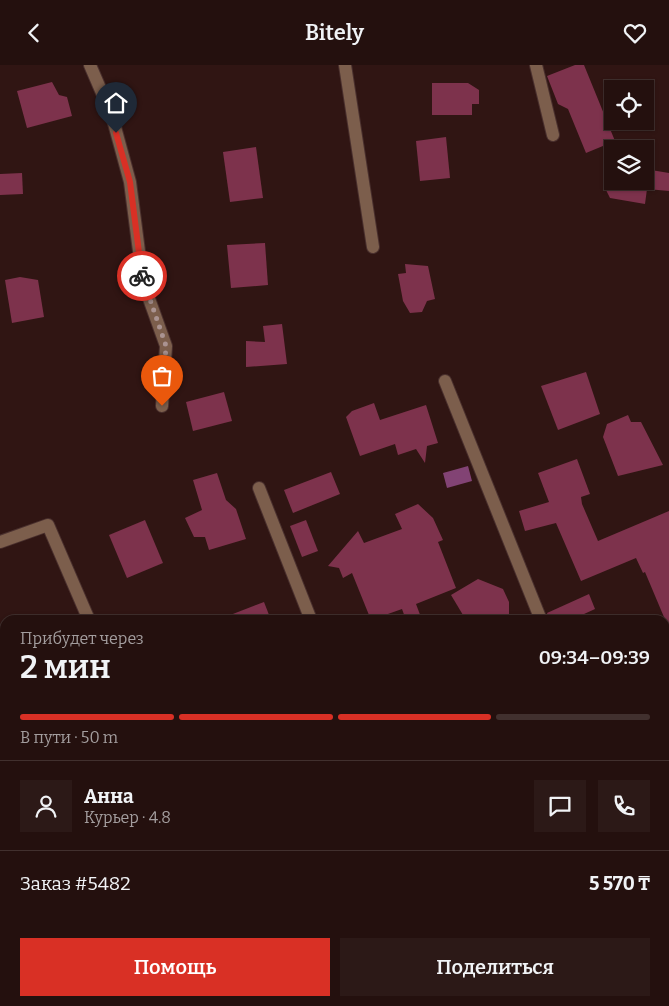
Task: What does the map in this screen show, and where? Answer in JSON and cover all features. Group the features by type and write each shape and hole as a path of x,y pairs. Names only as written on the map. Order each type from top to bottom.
{"street":[{"path":"90,65 114,126 130,182 143,282 166,346 162,406"},
{"path":"345,65 373,247"},
{"path":"536,65 553,135"},
{"path":"445,381 539,615"},
{"path":"259,487 309,615"},
{"path":"0,542 48,525 87,615"}],"shaded area":[{"path":"468,466 472,481 447,488 443,473"}],"building":[{"path":"575,65 584,65 604,114 604,130 611,130 615,140 604,140 604,146 586,153 568,109 558,104 547,76"},
{"path":"52,82 59,95 67,97 72,116 27,128 17,91"},
{"path":"432,83 468,83 479,90 479,104 472,104 472,115 432,115"},
{"path":"446,137 450,178 420,181 416,141"},
{"path":"256,147 263,198 230,202 223,152"},
{"path":"654,170 669,173 669,191 654,190"},
{"path":"22,173 23,194 0,195 0,174"},
{"path":"606,190 647,190 645,204 610,198"},
{"path":"265,243 268,285 231,288 227,245"},
{"path":"405,264 428,266 435,299 427,301 422,312 410,313 403,301 398,274 406,273"},
{"path":"20,277 38,280 44,317 12,323 5,280"},
{"path":"282,324 287,364 246,367 246,341 265,342 263,326"},
{"path":"586,372 600,414 558,430 541,386"},
{"path":"224,392 232,421 193,431 186,402"},
{"path":"374,403 380,420 426,405 438,443 427,446 425,463 416,449 398,455 395,444 360,456 346,417 352,411"},
{"path":"628,415 631,422 641,422 663,465 618,476 603,437 607,424"},
{"path":"577,459 590,494 581,497 582,504 598,541 669,511 669,615 663,615 645,572 643,573 636,558 581,581 556,523 525,531 519,511 549,502 538,473"},
{"path":"331,472 340,494 293,513 284,490"},
{"path":"217,473 226,500 236,509 246,539 209,550 205,537 194,537 185,518 202,510 193,480"},
{"path":"418,504 433,518 443,540 438,542 456,588 416,604 420,615 404,615 402,609 385,615 369,615 352,573 343,578 339,568 328,566 358,531 364,543 402,529 395,514"},
{"path":"145,520 163,563 127,578 109,535"},
{"path":"306,520 318,551 302,557 290,526"},
{"path":"478,579 503,589 509,602 509,615 463,615 451,595"},
{"path":"589,594 595,609 582,615 548,615 547,613"},
{"path":"264,602 269,615 230,615"}],"way so far":[{"path":"142,276 166,346 162,406"}],"route":[{"path":"116,133 130,182 142,276"}]}
